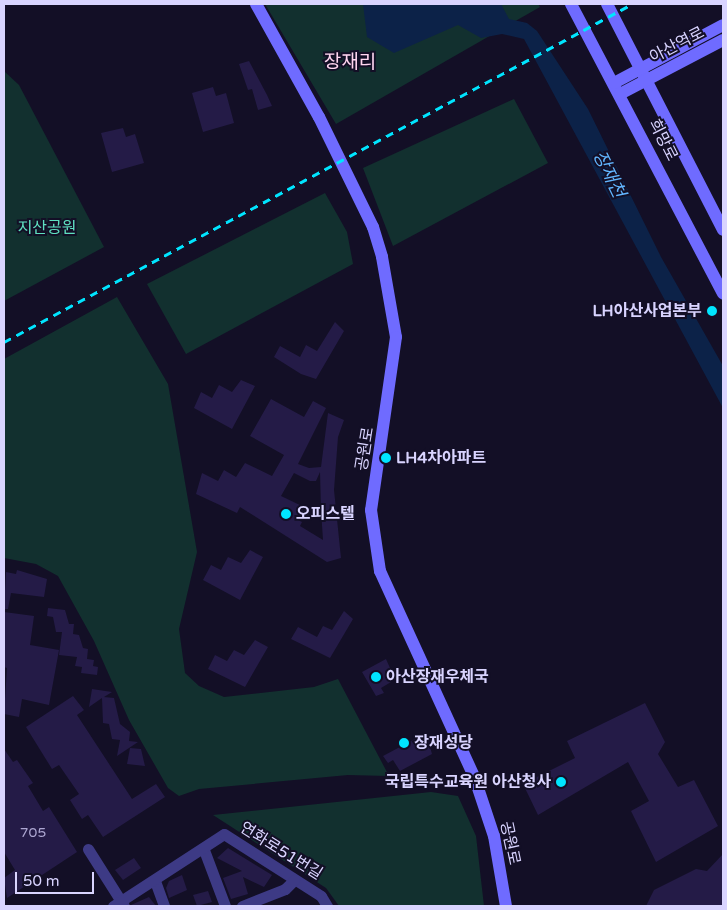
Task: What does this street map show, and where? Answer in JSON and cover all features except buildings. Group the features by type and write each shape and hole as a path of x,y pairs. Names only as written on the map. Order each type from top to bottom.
{"street":[{"name":"공원로","path":"256,4 319,116 373,227 382,258 396,337 371,510 380,571 410,644 474,776 494,836 506,906"},
{"name":"희망로","path":"571,4 617,88 723,293"},
{"name":"희망로","path":"607,4 723,230"},
{"name":"아산역로","path":"617,88 638,67 723,25"},
{"name":"아산역로","path":"617,88 646,79 723,40"},
{"name":"연화로51번길","path":"120,904 204,850 224,834 321,896 327,906"},
{"path":"88,849 120,904"},
{"path":"204,850 225,906"},
{"path":"242,906 285,889 294,880"},
{"path":"155,881 164,906"}],"green space":[{"path":"265,4 538,4 540,7 336,124"},
{"name":"지산공원","path":"4,71 19,85 104,247 4,301"},
{"path":"514,99 548,163 393,246 363,168"},
{"path":"325,193 347,232 353,264 186,354 147,284"},
{"path":"117,297 168,384 197,552 179,629 185,673 199,686 224,697 314,687 338,679 389,776 348,775 199,789 179,796 168,788 129,720 94,641 58,576 36,564 4,558 4,359"},
{"path":"431,792 458,796 476,836 484,906 339,906 326,888 213,815"}],"water":[{"name":"장재천","path":"363,4 501,4 509,19 527,23 537,31 588,109 661,257 723,366 723,408 524,39 502,34 481,38 458,25 394,53 367,37"}],"railway":[{"path":"4,342 632,4"}],"place":[{"name":"LH아산사업본부","path":"712,311"},
{"name":"LH4차아파트","path":"386,458"},
{"name":"오피스텔","path":"286,514"},
{"name":"아산장재우체국","path":"376,677"},
{"name":"장재성당","path":"404,743"},
{"name":"국립특수교육원 아산청사","path":"561,782"}],"district":[{"name":"장재리","path":"350,63"}]}
